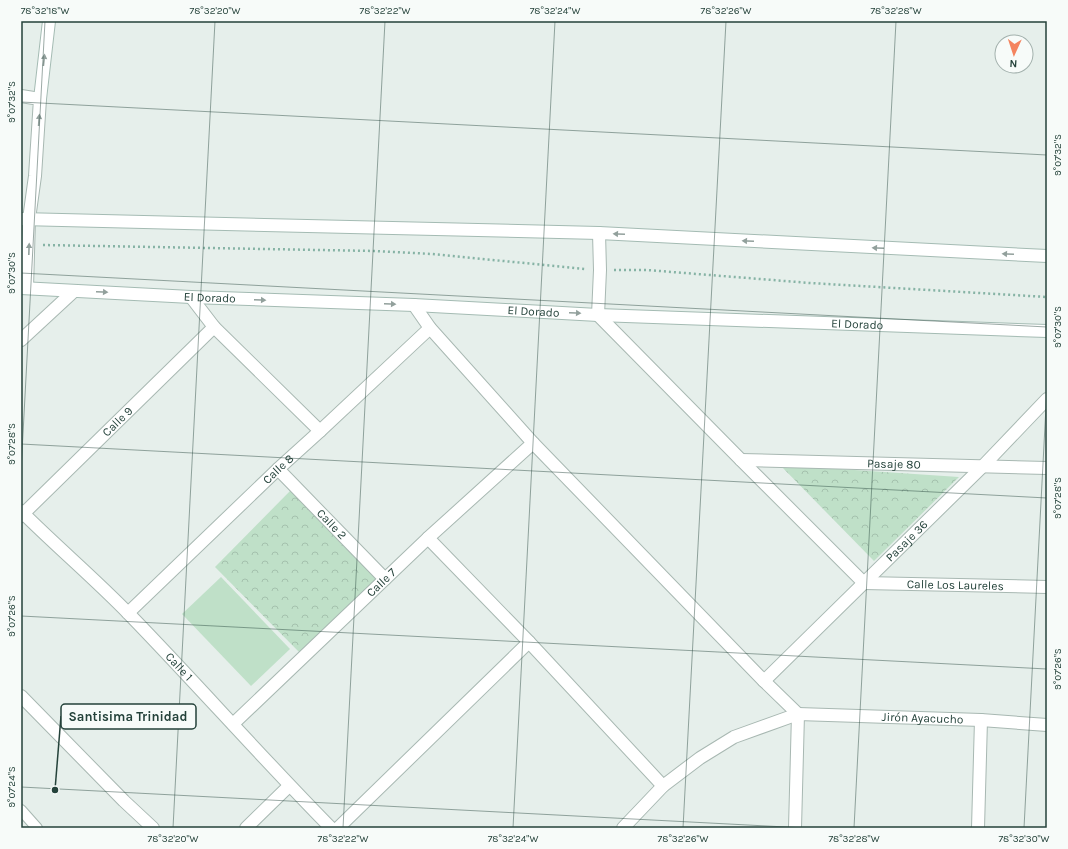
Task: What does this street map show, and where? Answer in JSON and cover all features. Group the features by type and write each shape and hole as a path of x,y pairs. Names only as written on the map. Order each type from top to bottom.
{"street":[{"path":"24,288 29,245 25,219 35,176 40,99 49,21"},
{"path":"21,96 40,99"},
{"path":"25,219 598,233 1047,256"},
{"path":"598,233 600,270 598,315 864,583"},
{"name":"El Dorado","path":"24,288 191,297 414,305 598,315 1047,331"},
{"path":"21,340 74,290"},
{"path":"191,297 214,327 320,431"},
{"path":"414,305 430,328 533,444 798,714 795,828"},
{"name":"Calle 9","path":"22,513 214,327"},
{"name":"Calle 8","path":"128,613 278,469 430,328"},
{"name":"Pasaje 36","path":"764,681 983,466 1047,399"},
{"name":"Calle 7","path":"233,724 428,538 533,444"},
{"name":"Pasaje 80","path":"741,460 1047,468"},
{"name":"Calle 2","path":"278,469 385,579"},
{"name":"Calle 1","path":"22,513 128,613 233,724 289,786 331,828"},
{"path":"428,538 529,642 663,786"},
{"name":"Calle Los Laureles","path":"864,583 1047,587"},
{"path":"338,828 529,642"},
{"path":"21,696 124,801 153,828"},
{"path":"623,828 663,786 700,758 734,737 798,714"},
{"name":"Jirón Ayacucho","path":"798,714 981,720 1047,725"},
{"path":"978,828 981,720"},
{"path":"246,828 289,786"}],"lane":[{"path":"21,810 37,828"}],"path":[{"path":"29,245 375,251 432,254 600,270 647,270 810,283 1047,297"}],"green space":[{"path":"780,465 959,477 874,561"},
{"path":"291,490 382,581 303,656 215,567"},
{"path":"221,577 290,649 251,686 182,614"}],"place":[{"name":"Santisima Trinidad","path":"55,790"}]}
